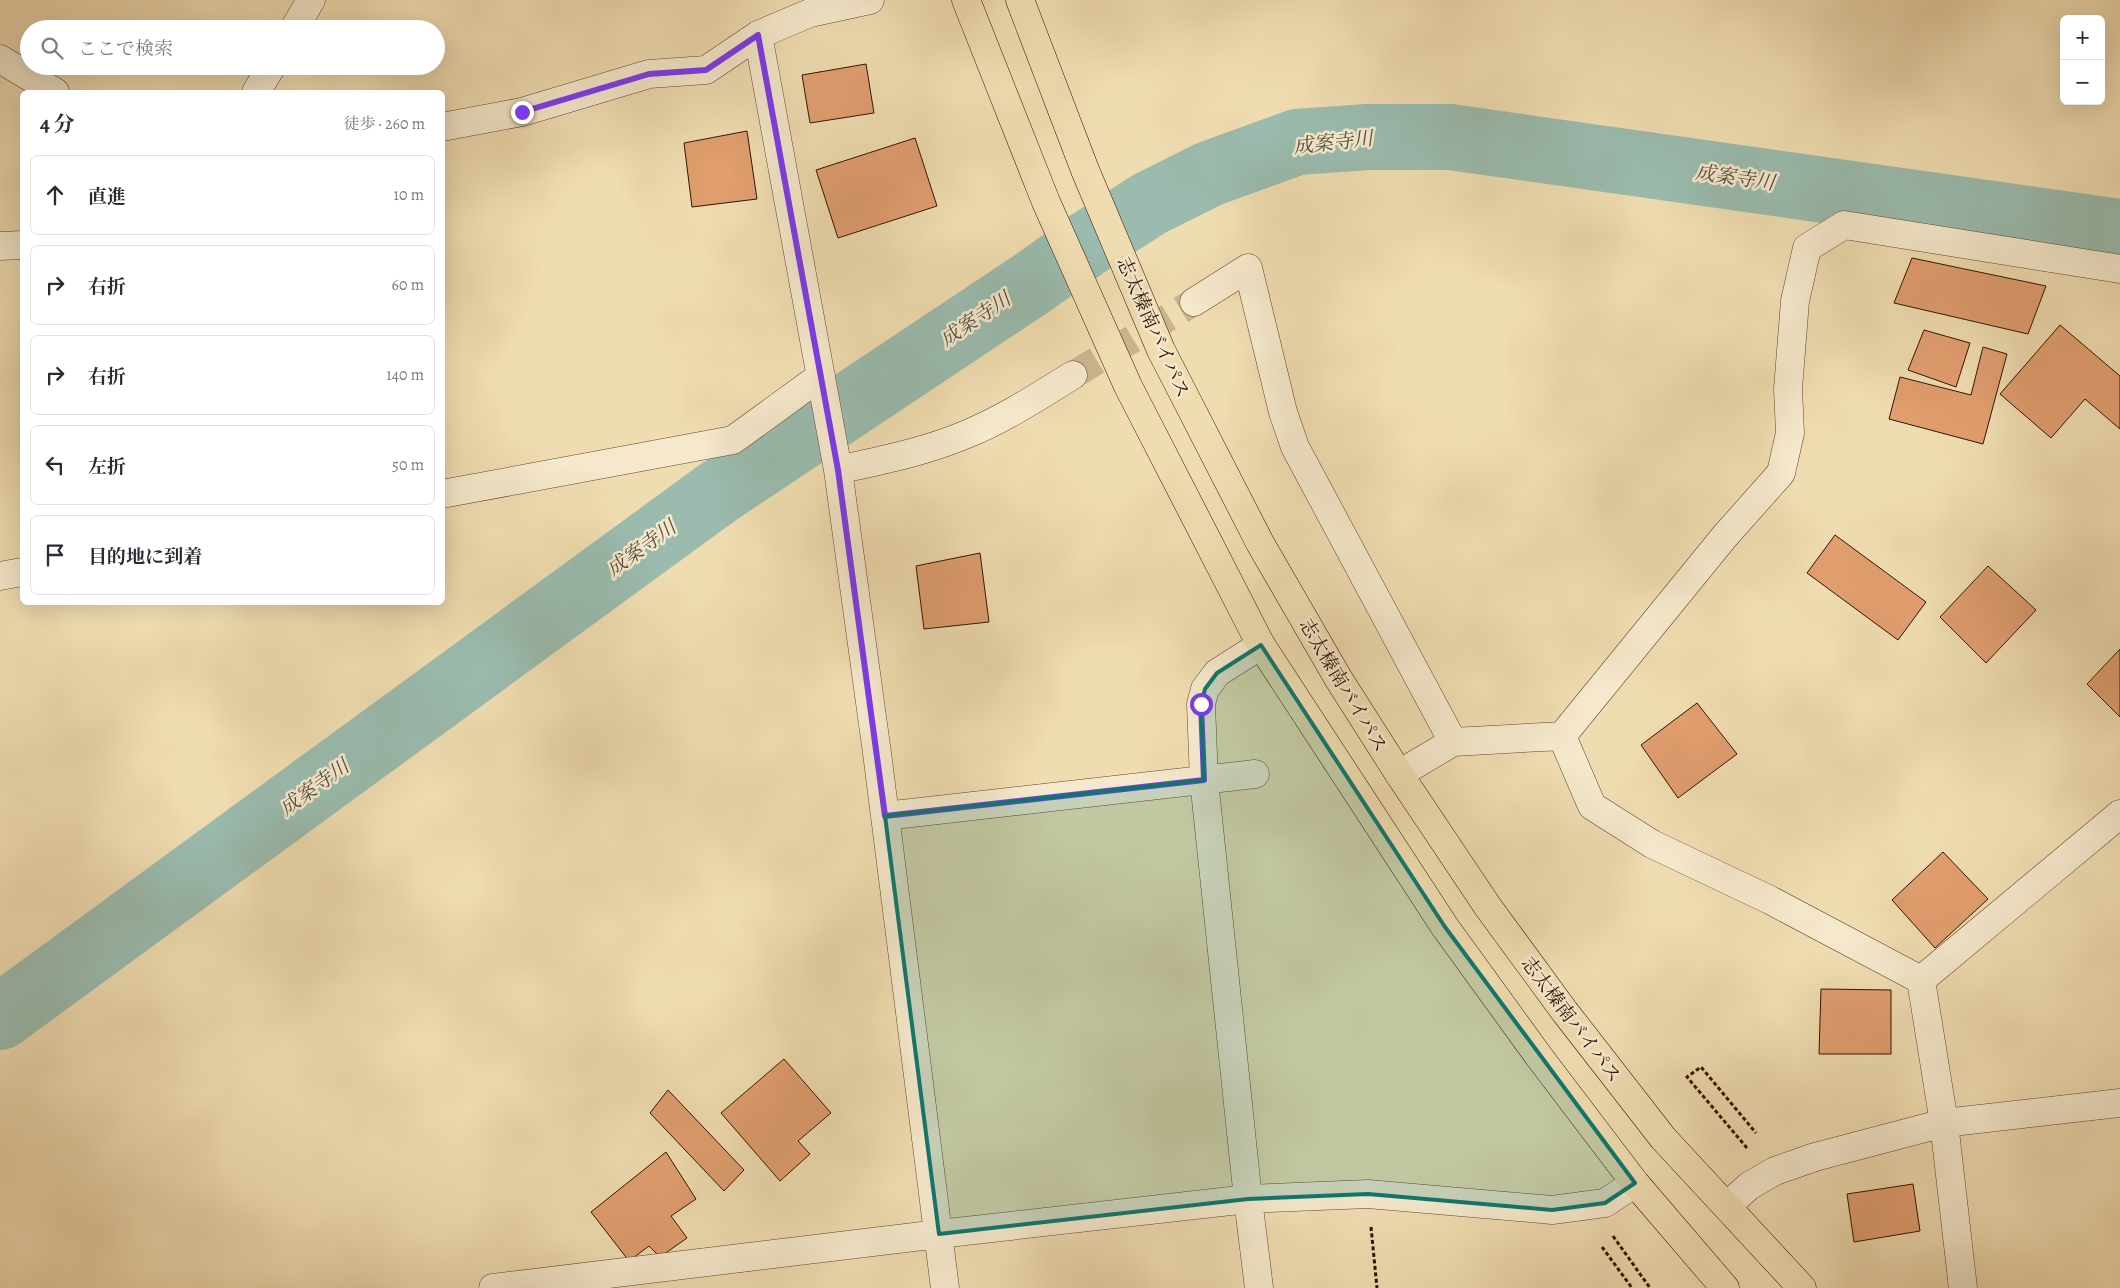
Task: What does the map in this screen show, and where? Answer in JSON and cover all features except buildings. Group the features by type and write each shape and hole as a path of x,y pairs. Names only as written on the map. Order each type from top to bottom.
{"highway":[{"path":"966,0 1046,202 1092,308 1128,386 1261,645 1445,926 1540,1058 1634,1183 1726,1288"},
{"name":"志太榛南バイパス","path":"1020,0 1085,170 1162,350 1260,543 1338,678 1399,774 1488,907 1565,1012 1663,1138 1802,1288"}],"street":[{"path":"299,20 311,0"},
{"path":"445,126 522,112 649,74 706,70 758,35 810,13 870,0"},
{"path":"758,35 838,470 885,816 945,1288"},
{"path":"0,59 20,71"},
{"path":"27,75 52,90"},
{"path":"257,90 266,75"},
{"path":"1399,774 1453,742 1562,736 1725,536 1781,473 1790,433 1788,388 1796,301 1807,248 1844,225 2120,269"},
{"path":"0,246 20,244"},
{"path":"1194,302 1248,268 1283,412 1295,447 1453,742"},
{"path":"838,470 909,454 967,434 1013,412 1073,375"},
{"path":"445,493 733,440 821,376"},
{"path":"0,576 20,572"},
{"path":"1259,1288 1204,780 1201,704 1205,689 1217,672 1261,645"},
{"path":"1562,736 1592,806 1652,844 1770,900 1921,980"},
{"path":"885,816 1255,774"},
{"path":"1921,980 2120,814"},
{"path":"1921,980 1944,1123 1963,1288"},
{"path":"1727,1206 1749,1186 1775,1171 1815,1157 1944,1123 2120,1103"},
{"path":"493,1288 1248,1199 1368,1194 1552,1210 1605,1203 1634,1183"}],"path":[{"path":"1748,1148 1687,1077 1701,1067 1756,1133"},
{"path":"1368,1194 1377,1288"},
{"path":"1613,1236 1650,1288"},
{"path":"1602,1247 1632,1288"}],"highlighted area":[{"path":"1261,645 1445,927 1635,1183 1605,1203 1552,1210 1368,1194 1248,1199 939,1234 885,816 1204,780 1201,704 1205,689 1217,673"}],"waterway":[{"name":"成案寺川","path":"0,1017 717,493 1031,284 1090,242 1149,204 1209,174 1297,142 1368,137 1450,137 2120,232"}],"tunnel":[{"path":"1073,375 1194,302"}],"route":[{"path":"522,112 649,74 706,70 758,35 838,470 885,816 1204,780 1201,704"}]}
